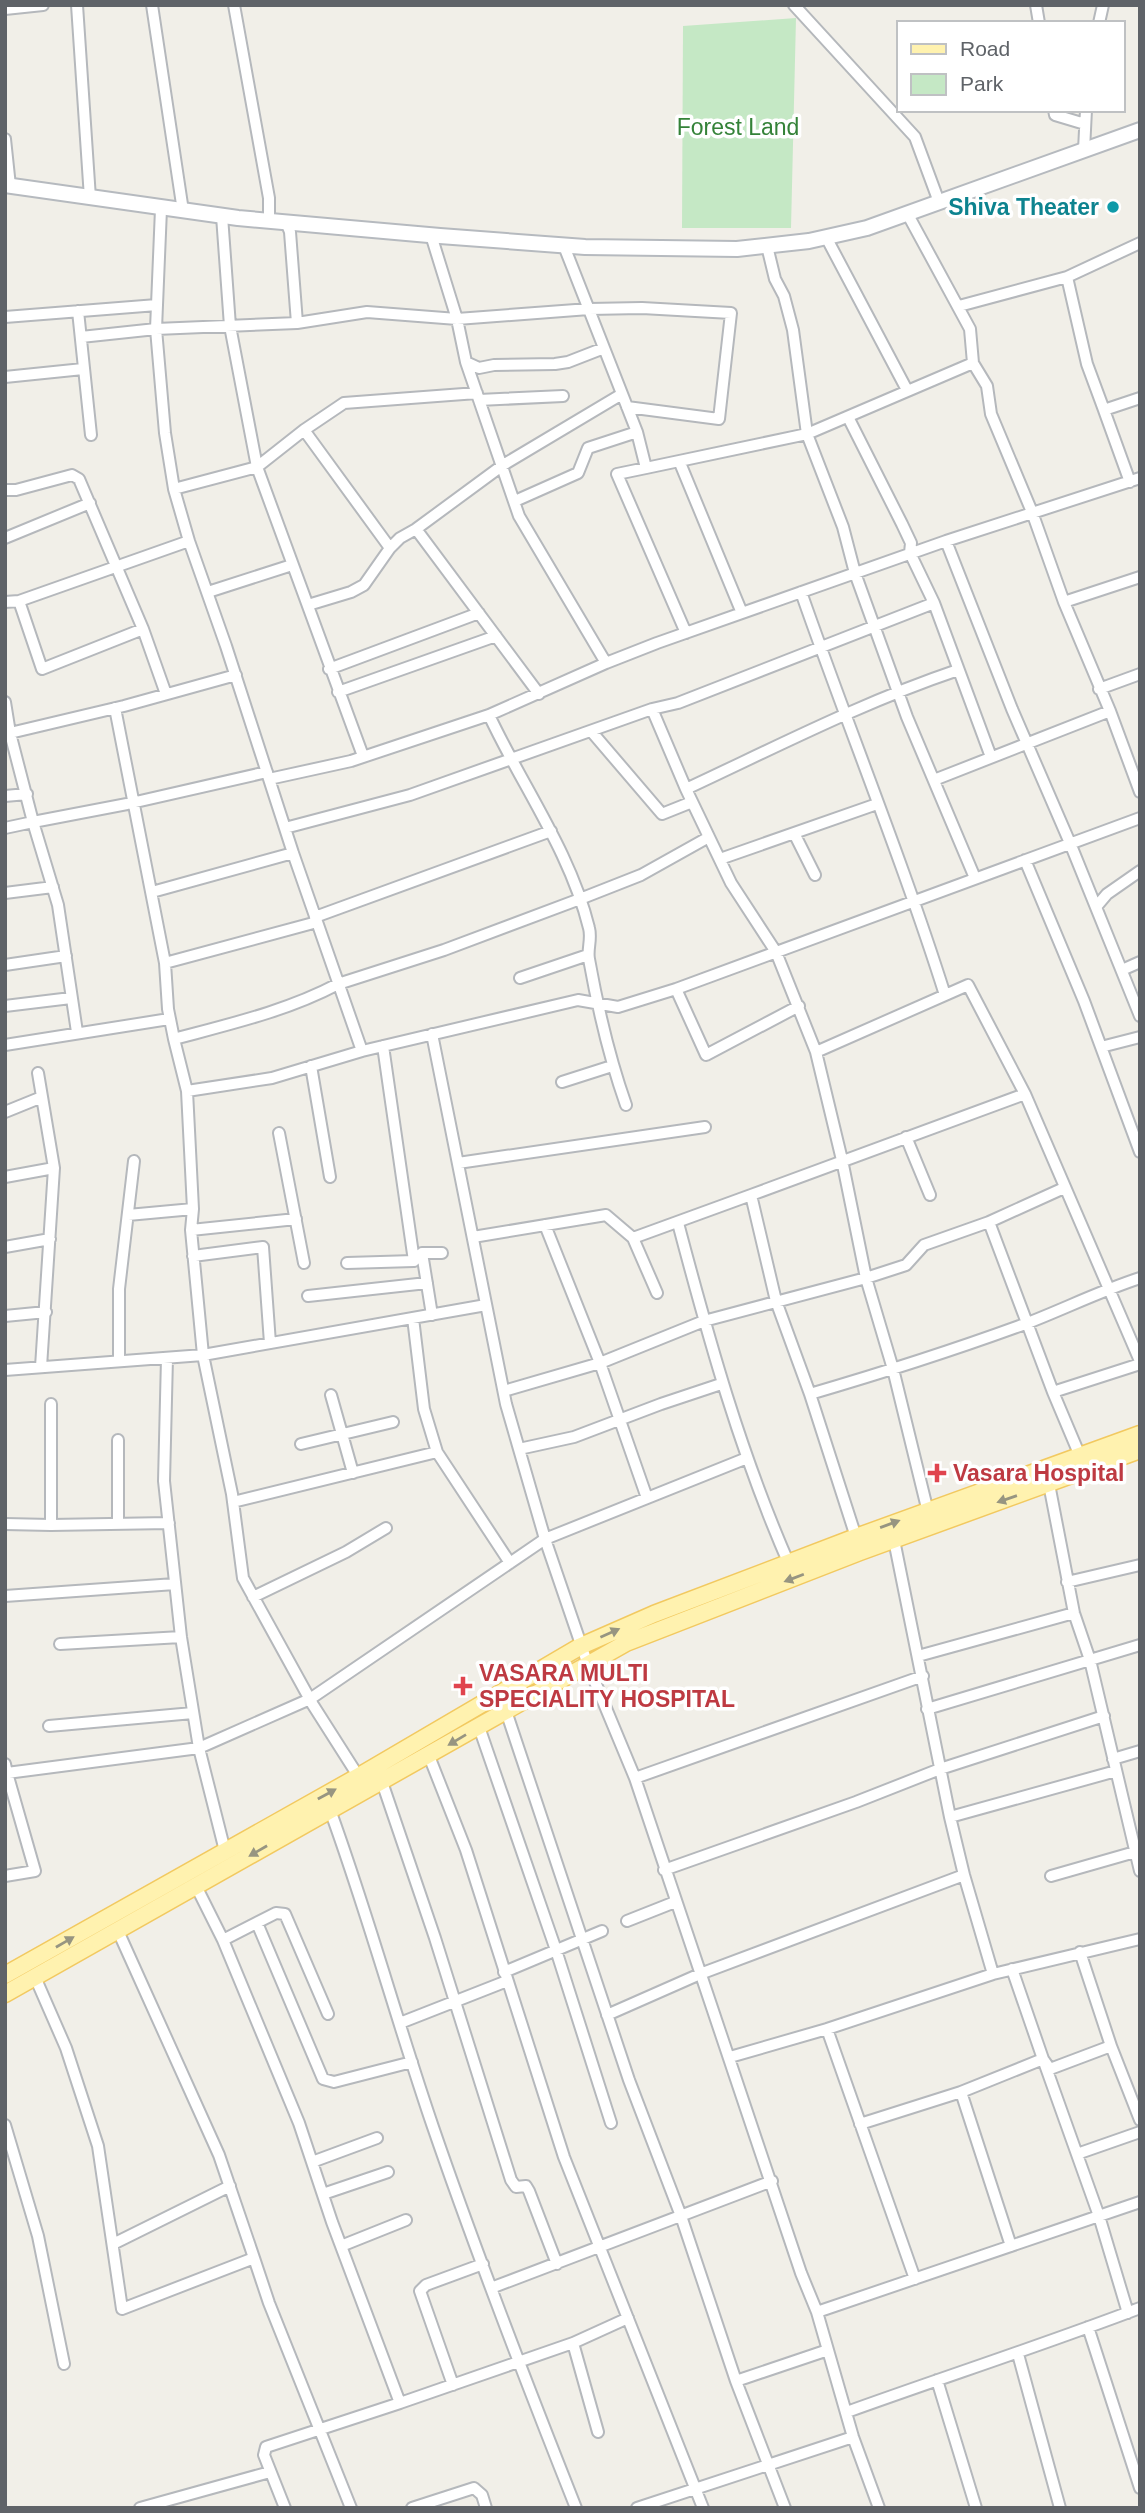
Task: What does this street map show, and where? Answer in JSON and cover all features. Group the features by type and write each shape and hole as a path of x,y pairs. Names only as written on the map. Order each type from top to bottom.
{"main road":[{"path":"5,1994 330,1810 362,1784 382,1782 626,1643 894,1540 929,1518 1140,1434"},
{"path":"5,1975 225,1851 362,1784 581,1646 654,1614 856,1537 1049,1485 1140,1450"}],"street":[{"path":"5,9 43,5"},
{"path":"77,5 90,198"},
{"path":"152,5 183,211"},
{"path":"234,5 269,198 269,220"},
{"path":"794,5 915,138 939,202"},
{"path":"1054,112 1055,116 1084,124"},
{"path":"1084,150 1086,112"},
{"path":"5,139 8,186 161,209 565,246 737,249 826,237 866,228 1140,130"},
{"path":"161,209 156,329 174,489 293,853 362,1051"},
{"path":"907,213 970,329 973,363 987,386 991,414 1032,512 1064,602 1110,711 1140,792"},
{"path":"222,216 230,326 257,467 363,756"},
{"path":"286,222 290,232 298,323"},
{"path":"431,235 457,319 466,362 519,516 606,663"},
{"path":"826,237 907,390"},
{"path":"959,306 1067,277 1140,243"},
{"path":"565,246 637,432 646,468"},
{"path":"767,246 775,279 784,296 793,330 807,434 843,527 855,573 898,691 975,878"},
{"path":"5,828 363,756 489,715 606,663 741,613 910,553 1135,480 1087,365 1067,277"},
{"path":"5,317 157,305"},
{"path":"81,337 156,329 298,323 367,312 457,319 589,309 642,308 731,313 719,419 626,407"},
{"path":"78,311 91,435"},
{"path":"466,362 479,368 494,365 555,365 604,348"},
{"path":"686,633 617,474 680,463 807,434 973,363"},
{"path":"5,377 83,369"},
{"path":"308,606 351,592 364,584 390,548 503,465 622,394"},
{"path":"174,489 257,467 344,403 478,396 563,396"},
{"path":"1104,410 1140,398"},
{"path":"848,417 911,543 910,553 934,603 991,757"},
{"path":"304,430 390,548"},
{"path":"514,501 578,473 588,448 637,432"},
{"path":"680,463 741,613"},
{"path":"5,490 16,490 72,475 79,479 143,629 166,694"},
{"path":"5,538 90,503"},
{"path":"416,529 539,694"},
{"path":"5,602 19,601 189,541"},
{"path":"946,541 1140,1016"},
{"path":"208,592 292,565"},
{"path":"1064,602 1140,577"},
{"path":"801,592 877,804 915,900 945,995"},
{"path":"19,601 42,669 143,629"},
{"path":"285,828 410,795 652,709 678,703 934,603"},
{"path":"329,669 479,614"},
{"path":"338,692 496,636"},
{"path":"686,789 846,713 958,670"},
{"path":"1100,689 1140,674"},
{"path":"10,733 236,675"},
{"path":"5,702 10,733 33,822 53,887 77,1032"},
{"path":"115,708 165,963 169,1018 187,1091 193,1209 191,1230 204,1355 233,1502 243,1578 310,1699 362,1784"},
{"path":"652,709 692,803 731,883 776,951 816,1052 866,1278 893,1369 929,1518"},
{"path":"934,780 1110,711"},
{"path":"489,715 510,760 551,831 580,899 590,930 588,955 612,1066 626,1105"},
{"path":"591,731 662,814 692,803"},
{"path":"5,796 27,794"},
{"path":"720,859 877,804"},
{"path":"187,1091 272,1078 362,1051 578,1000 618,1007 676,989 1140,818"},
{"path":"165,963 316,919 551,831"},
{"path":"794,833 816,875"},
{"path":"174,1039 260,1016 314,997 338,984 444,950 580,899 642,875 709,837"},
{"path":"152,892 293,853"},
{"path":"1025,860 1101,1047 1140,1152"},
{"path":"1096,907 1113,888 1140,871"},
{"path":"5,893 53,887"},
{"path":"520,978 588,955"},
{"path":"5,965 66,956"},
{"path":"1122,970 1140,962"},
{"path":"816,1052 968,985 1025,1094 1140,1363 1053,1392"},
{"path":"676,989 706,1055 799,1006"},
{"path":"5,1006 71,998"},
{"path":"5,1045 169,1018"},
{"path":"432,1034 503,1391 545,1539 588,1665 635,1778 664,1870 817,2312 853,2437 879,2508"},
{"path":"1101,1047 1140,1037"},
{"path":"383,1046 418,1257 427,1283 432,1315"},
{"path":"311,1066 330,1177"},
{"path":"562,1082 612,1066"},
{"path":"38,1073 54,1168 41,1367"},
{"path":"634,1238 1025,1094"},
{"path":"5,1112 42,1097"},
{"path":"457,1163 705,1127"},
{"path":"279,1133 304,1263"},
{"path":"906,1137 930,1195"},
{"path":"119,1361 119,1289 134,1161"},
{"path":"5,1177 54,1168"},
{"path":"503,1391 600,1363 704,1321 906,1265 924,1245 989,1222 1064,1188"},
{"path":"751,1195 776,1301 810,1394 856,1537"},
{"path":"128,1215 193,1209"},
{"path":"472,1237 606,1215 634,1238 657,1293"},
{"path":"191,1230 296,1219"},
{"path":"989,1222 1080,1456"},
{"path":"678,1223 722,1384 762,1503 789,1564"},
{"path":"545,1225 600,1363 647,1498"},
{"path":"5,1247 50,1239"},
{"path":"194,1256 263,1247 270,1343"},
{"path":"347,1263 442,1253"},
{"path":"810,1394 1027,1323 1108,1288 1140,1278"},
{"path":"308,1296 427,1283"},
{"path":"5,1370 204,1355 486,1305"},
{"path":"5,1317 46,1312"},
{"path":"414,1318 424,1409 437,1452 510,1563"},
{"path":"167,1358 164,1481 181,1637 199,1748 225,1851"},
{"path":"519,1449 575,1437 722,1384"},
{"path":"331,1395 353,1473"},
{"path":"51,1404 51,1525"},
{"path":"301,1444 393,1422"},
{"path":"118,1440 118,1524"},
{"path":"233,1502 437,1452"},
{"path":"5,1876 35,1871 6,1768 199,1748 310,1699 545,1539 747,1458"},
{"path":"1049,1485 1073,1613 1090,1660 1136,1845 1140,1871"},
{"path":"5,1524 169,1523"},
{"path":"253,1597 346,1552 386,1528"},
{"path":"894,1540 950,1817 993,1973"},
{"path":"1067,1582 1140,1565"},
{"path":"5,1596 175,1584"},
{"path":"918,1657 1073,1613"},
{"path":"60,1644 181,1637"},
{"path":"927,1709 1140,1644"},
{"path":"635,1778 923,1676"},
{"path":"506,1712 607,2015 681,2216 736,2381 785,2508"},
{"path":"49,1726 193,1713"},
{"path":"664,1870 856,1802 940,1769 1104,1717"},
{"path":"480,1727 556,1950 611,2123"},
{"path":"1114,1759 1140,1751"},
{"path":"429,1756 466,1850 553,2124 703,2508"},
{"path":"950,1817 1116,1771"},
{"path":"382,1782 435,1938 511,2180 516,2187 526,2186 529,2191 557,2264"},
{"path":"330,1810 357,1882 433,2126 518,2363 576,2508"},
{"path":"1051,1876 1136,1845"},
{"path":"607,2015 700,1974 964,1875"},
{"path":"196,1886 223,1940 299,2123 341,2246 400,2403"},
{"path":"627,1921 675,1902"},
{"path":"223,1940 276,1913 285,1914 328,2014"},
{"path":"257,1923 323,2080 334,2082 412,2062"},
{"path":"118,1931 219,2155 269,2304 351,2508"},
{"path":"400,2023 454,2003 556,1950 603,1931"},
{"path":"730,2057 827,2029 993,1973 1140,1939"},
{"path":"1080,1952 1111,2046 1140,2120"},
{"path":"1012,1969 1099,2217 1128,2313"},
{"path":"36,1976 66,2048 98,2146 122,2309 254,2258"},
{"path":"827,2029 915,2279"},
{"path":"1043,2059 1050,2068 1111,2046"},
{"path":"860,2124 961,2092 1043,2059"},
{"path":"961,2092 1011,2246"},
{"path":"5,2125 38,2236 64,2364"},
{"path":"1076,2154 1140,2132"},
{"path":"312,2162 377,2138"},
{"path":"323,2194 388,2172"},
{"path":"491,2288 772,2181"},
{"path":"113,2244 230,2186"},
{"path":"817,2312 1140,2202"},
{"path":"341,2246 406,2220"},
{"path":"453,2385 420,2291 426,2285 483,2264"},
{"path":"847,2413 1018,2354 1140,2308"},
{"path":"285,2508 264,2455 266,2447 518,2363 573,2343 628,2318"},
{"path":"1088,2328 1140,2488"},
{"path":"573,2343 598,2432"},
{"path":"736,2381 828,2350"},
{"path":"1018,2354 1059,2508"},
{"path":"937,2380 976,2508"},
{"path":"637,2508 853,2437"},
{"path":"140,2508 270,2472"},
{"path":"412,2508 474,2488 482,2495 486,2508"}],"green space":[{"name":"Forest Land","path":"796,18 791,228 682,228 683,26"}],"place":[{"name":"Shiva Theater","path":"1113,207"},
{"name":"Vasara Hospital","path":"937,1473"},
{"name":"VASARA MULTI SPECIALITY HOSPITAL","path":"463,1686"}]}
